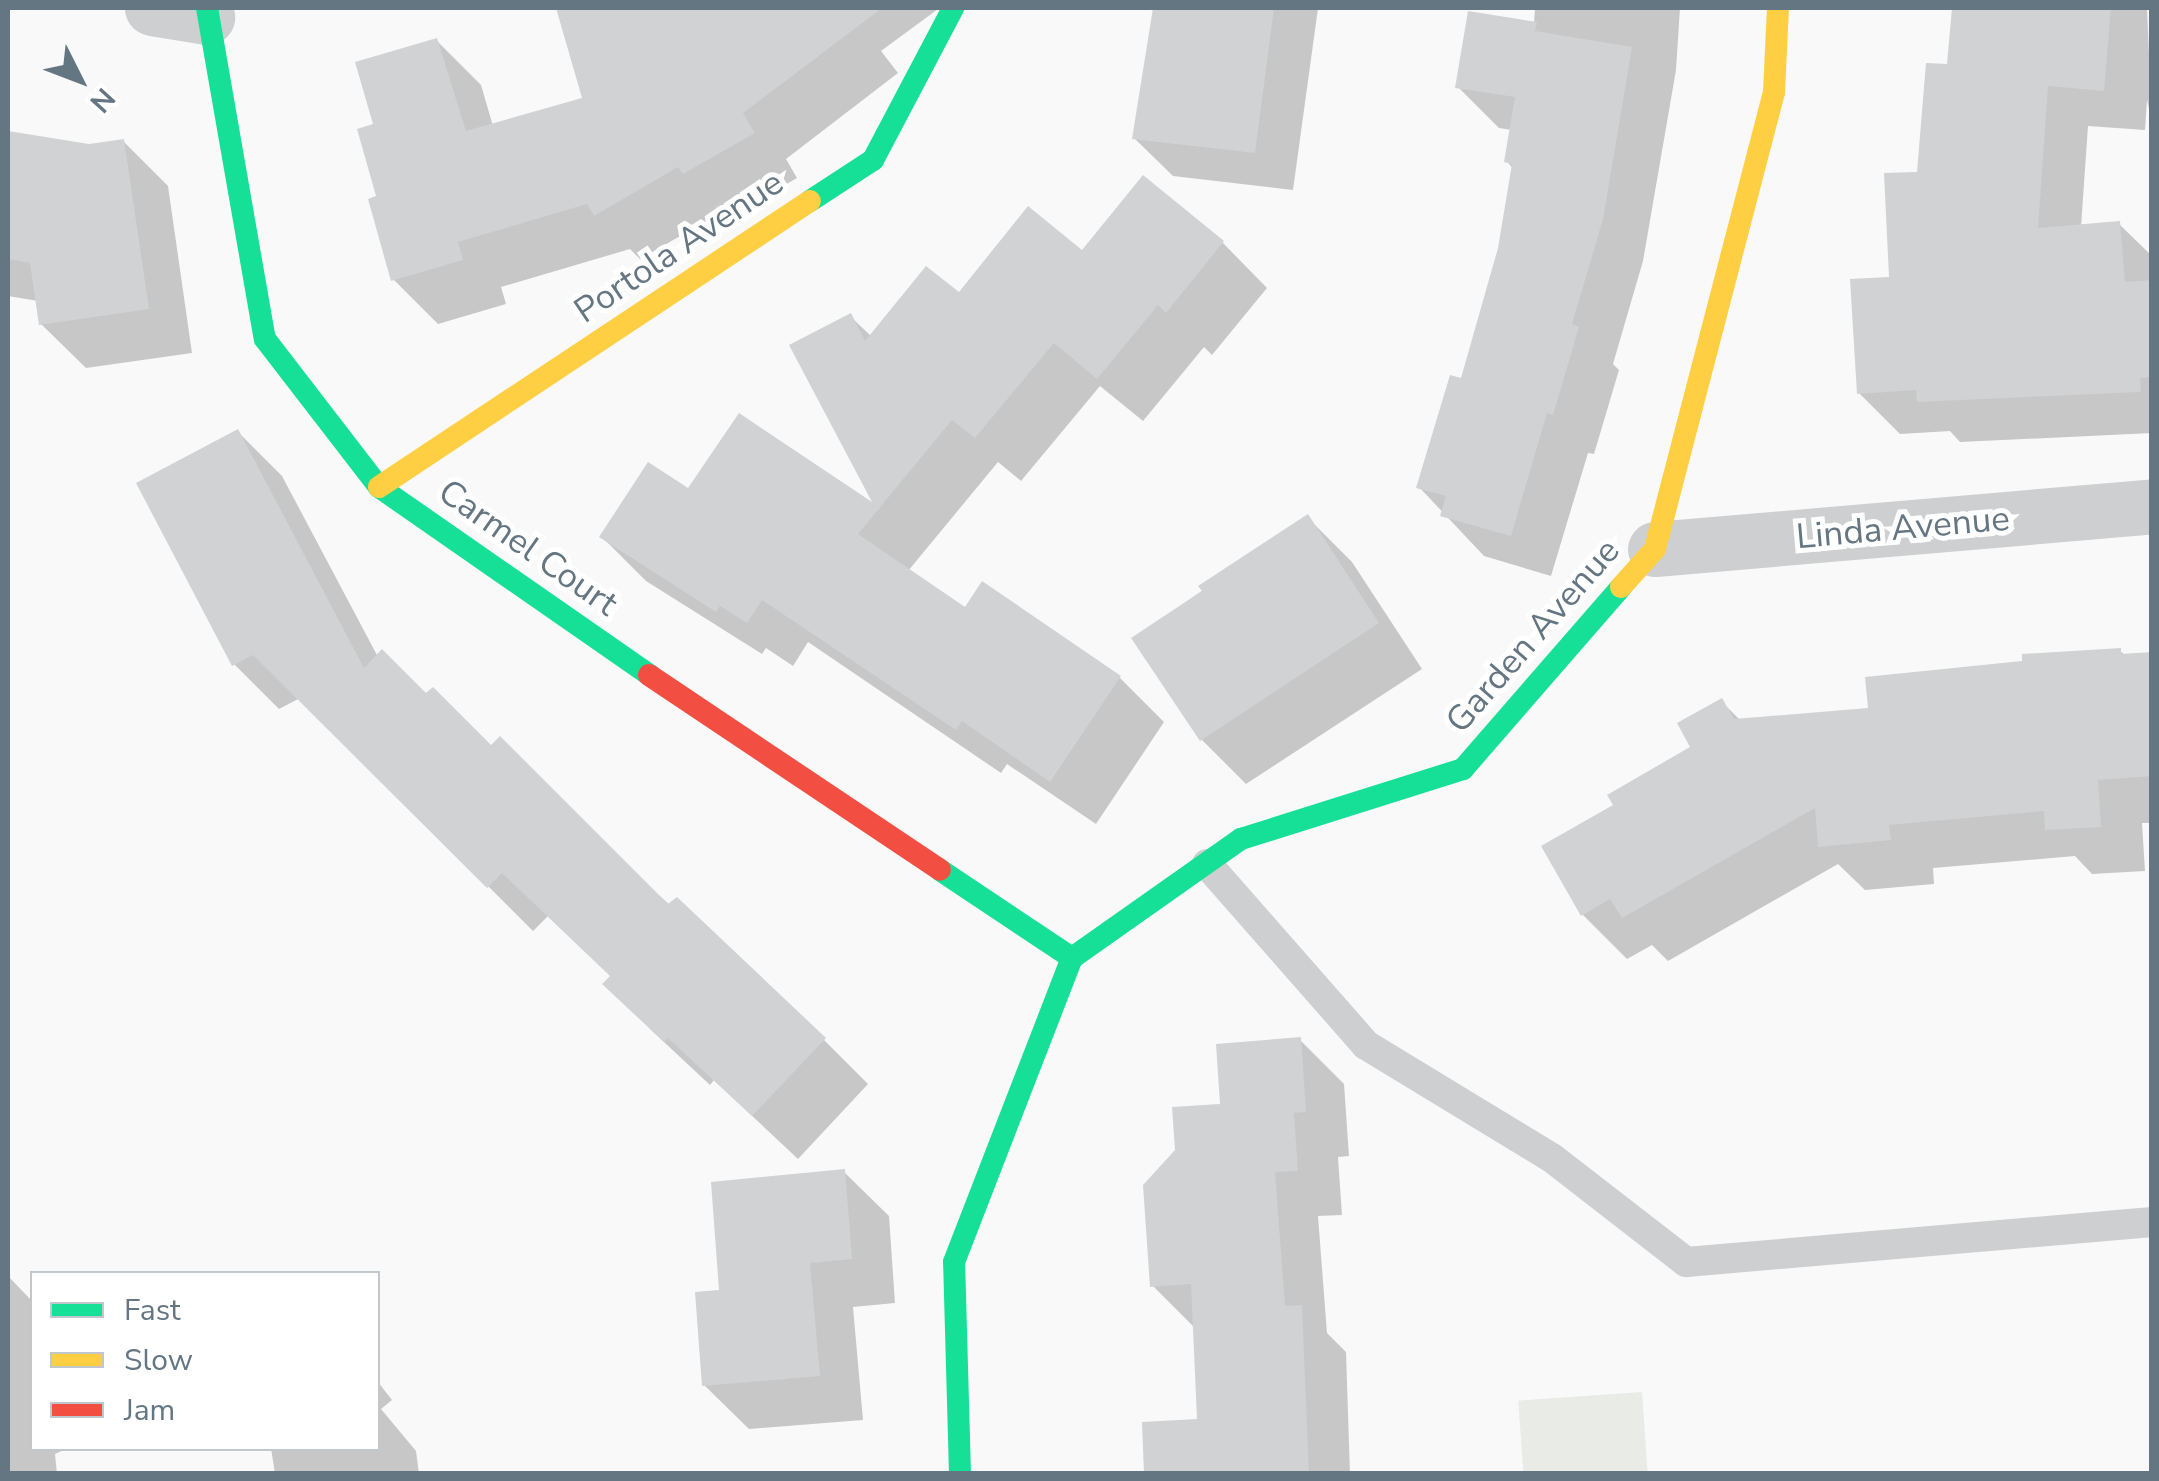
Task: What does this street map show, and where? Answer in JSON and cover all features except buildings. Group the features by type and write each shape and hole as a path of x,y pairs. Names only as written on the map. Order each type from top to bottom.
{"street":[{"path":"152,8 207,12"},
{"name":"Portola Avenue","path":"380,487 873,160 953,8"},
{"name":"Garden Avenue","path":"1072,958 1241,838 1463,769 1655,549 1774,92 1778,8"},
{"name":"Carmel Court","path":"207,12 265,338 380,487 689,702 1072,958"},
{"name":"Linda Avenue","path":"1655,549 2152,506"},
{"path":"960,1474 954,1262 1072,958"}],"lane":[{"path":"1206,864 1366,1045 1552,1158 1686,1262 2152,1222"}],"shaded area":[{"path":"1642,1392 1648,1473 1523,1474 1518,1401"}],"traffic: fast":[{"path":"207,8 265,339 379,487 649,675"},
{"path":"810,201 873,160 953,8"},
{"path":"960,1474 954,1262 1072,958 1241,839 1463,769 1621,587"},
{"path":"940,870 1072,958"}],"traffic: slow":[{"path":"1621,587 1655,549 1774,92 1778,8"},
{"path":"379,487 810,201"}],"traffic: jam":[{"path":"649,675 940,870"}]}
